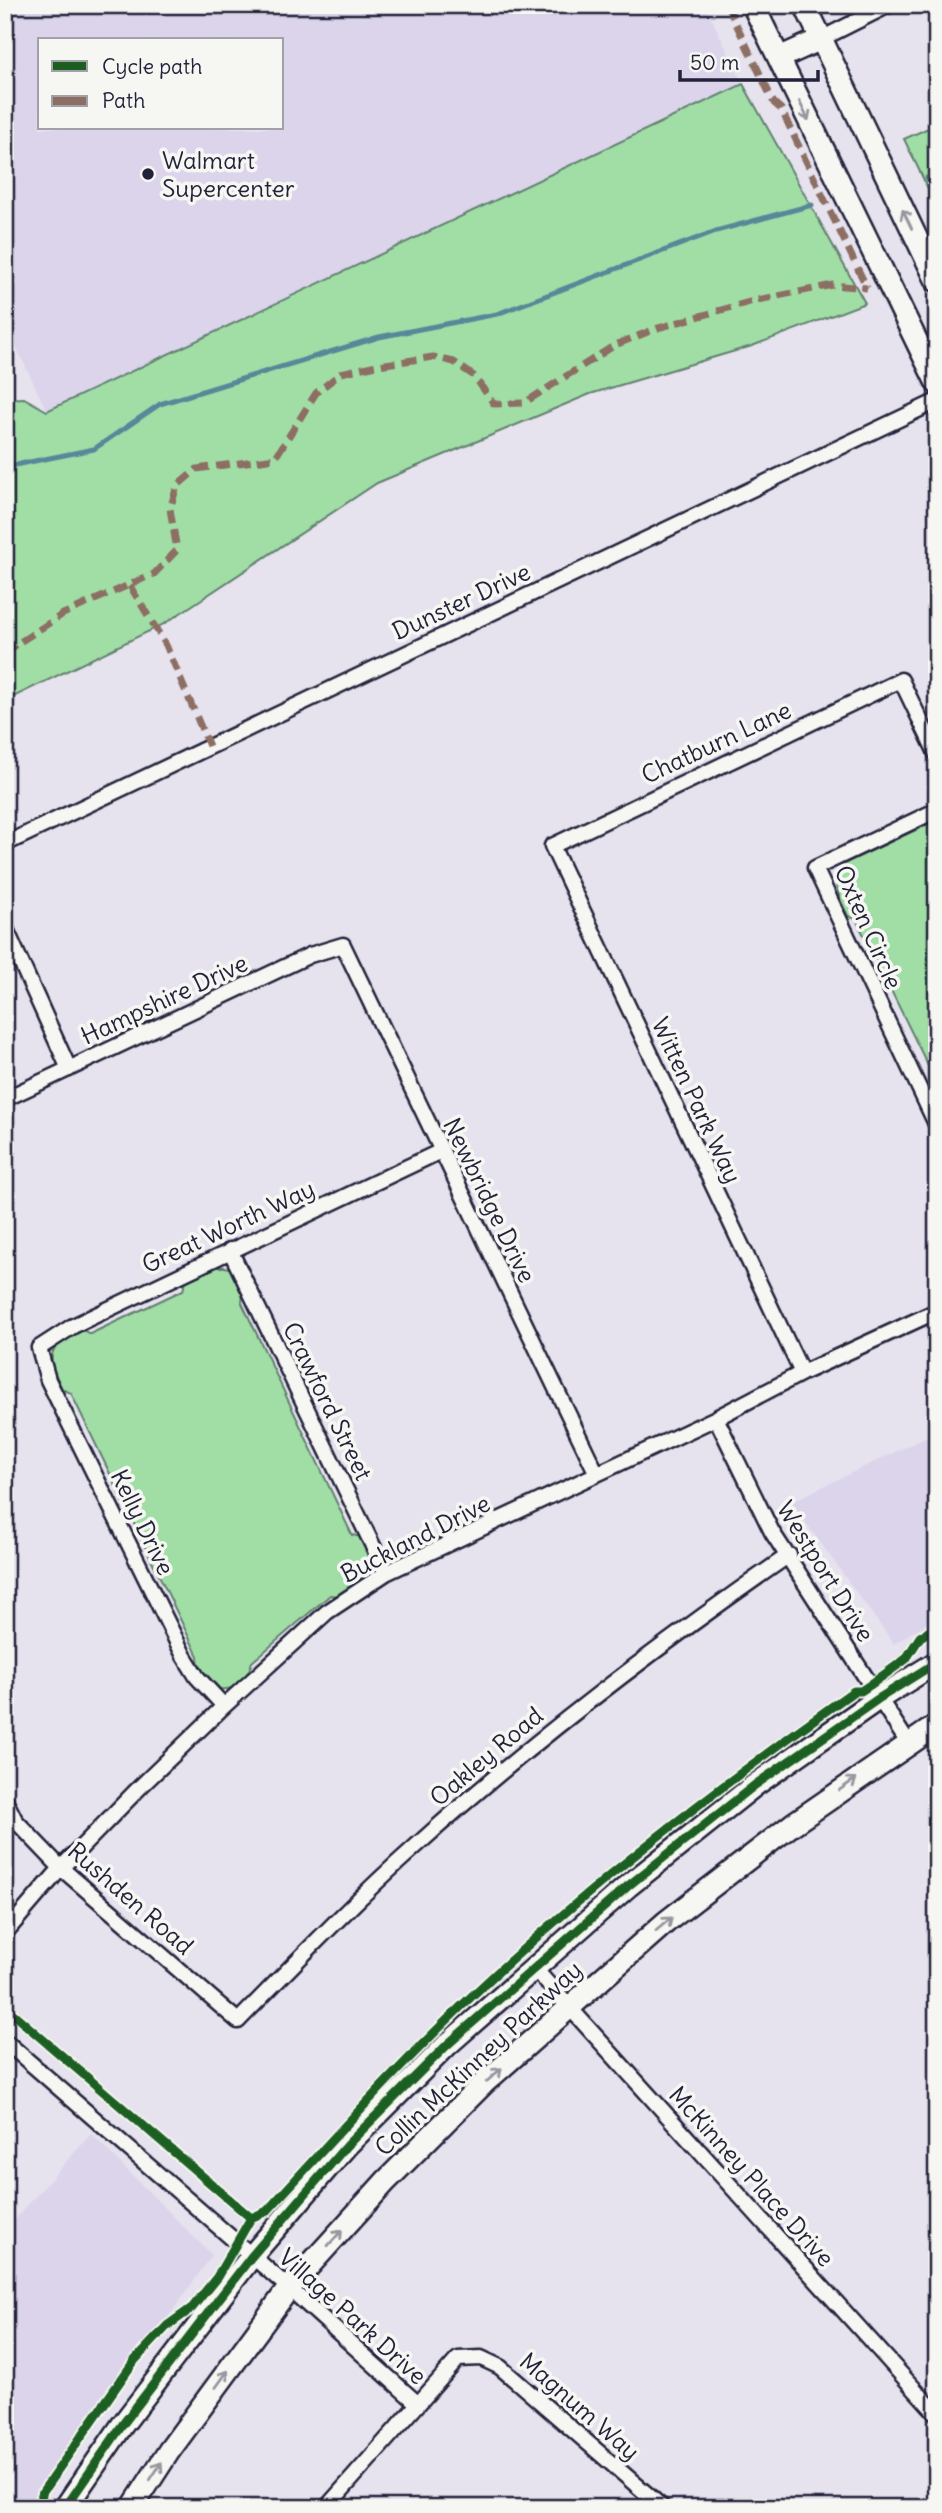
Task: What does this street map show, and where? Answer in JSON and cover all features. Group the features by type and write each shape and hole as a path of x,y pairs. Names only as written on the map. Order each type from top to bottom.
{"street":[{"path":"753,5 937,383"},
{"path":"805,5 937,281"},
{"path":"779,58 889,5"},
{"name":"Dunster Drive","path":"5,844 937,401"},
{"name":"Chatburn Lane","path":"552,846 901,680 937,755"},
{"name":"Oxten Circle","path":"937,810 814,868 937,1126"},
{"name":"Witten Park Way","path":"552,846 802,1373"},
{"path":"5,927 69,1069"},
{"name":"Hampshire Drive","path":"5,1100 310,956 343,945"},
{"name":"Newbridge Drive","path":"343,945 597,1474"},
{"name":"Great Worth Way","path":"39,1348 73,1326 441,1151"},
{"name":"Crawford Street","path":"229,1250 386,1573"},
{"name":"Buckland Drive","path":"5,1933 61,1868 141,1786 327,1612 386,1573 937,1311"},
{"name":"Kelly Drive","path":"39,1348 48,1380 184,1656 197,1677 224,1706"},
{"name":"Westport Drive","path":"716,1418 772,1532 908,1743"},
{"name":"Oakley Road","path":"238,2021 331,1926 483,1786 568,1717 699,1618 789,1555"},
{"name":"Collin McKinney Parkway","path":"65,2508 123,2424 251,2257 347,2145 447,2045 628,1886 755,1785 878,1699 937,1662"},
{"name":"Collin McKinney Parkway","path":"132,2508 169,2451 289,2288 386,2181 484,2084 666,1922 793,1824 937,1725"},
{"name":"Rushden Road","path":"5,1800 15,1821 61,1868 238,2021"},
{"name":"McKinney Place Drive","path":"533,1967 937,2414"},
{"name":"Village Park Drive","path":"5,2041 418,2404"},
{"name":"Magnum Way","path":"418,2404 458,2359 481,2358 500,2367 663,2508"},
{"path":"326,2508 418,2404"}],"shaded area":[{"path":"5,5 705,5 743,84 47,411 5,323"},
{"path":"937,1432 937,1616 894,1644 791,1502"},
{"path":"91,2134 212,2255 33,2508 5,2508 5,2231"}],"green space":[{"path":"743,84 865,303 752,346 590,394 377,483 164,624 5,701 5,399 24,398 47,411"},
{"path":"937,124 937,207 904,139"},
{"path":"937,820 937,1084 856,919 848,916 836,881 848,862"},
{"path":"937,1084 937,1100 932,1090"},
{"path":"217,1267 232,1269 243,1290 242,1303 352,1535 362,1537 374,1563 370,1577 339,1596 330,1595 252,1662 248,1673 237,1686 227,1689 220,1689 199,1667 198,1656 71,1393 62,1389 52,1359 56,1347 71,1336 83,1330 90,1334 183,1290 186,1281"}],"waterway":[{"path":"927,178 937,175"},
{"path":"5,467 94,449 160,404 379,337 497,314 716,231 812,205"}],"marked path":[{"path":"727,5 774,103 781,109 867,288"},
{"path":"5,655 63,614 154,574 177,550 170,509 177,486 197,469 275,458 316,393 341,373 433,357 454,362 474,376 494,404 524,403 615,345 658,328 753,301 833,285 867,288"},
{"path":"130,586 166,645 209,746"}],"cycle path":[{"path":"38,2508 43,2491 135,2360 167,2326 192,2308 217,2277 251,2218 267,2211 445,2022 563,1914 610,1875 804,1726 906,1659 920,1637 937,1627"},
{"path":"65,2508 123,2424 251,2257 347,2145 447,2045 628,1886 755,1785 878,1699 937,1662"},
{"path":"5,2007 251,2218"}],"place":[{"name":"Walmart Supercenter","path":"148,174"}]}
